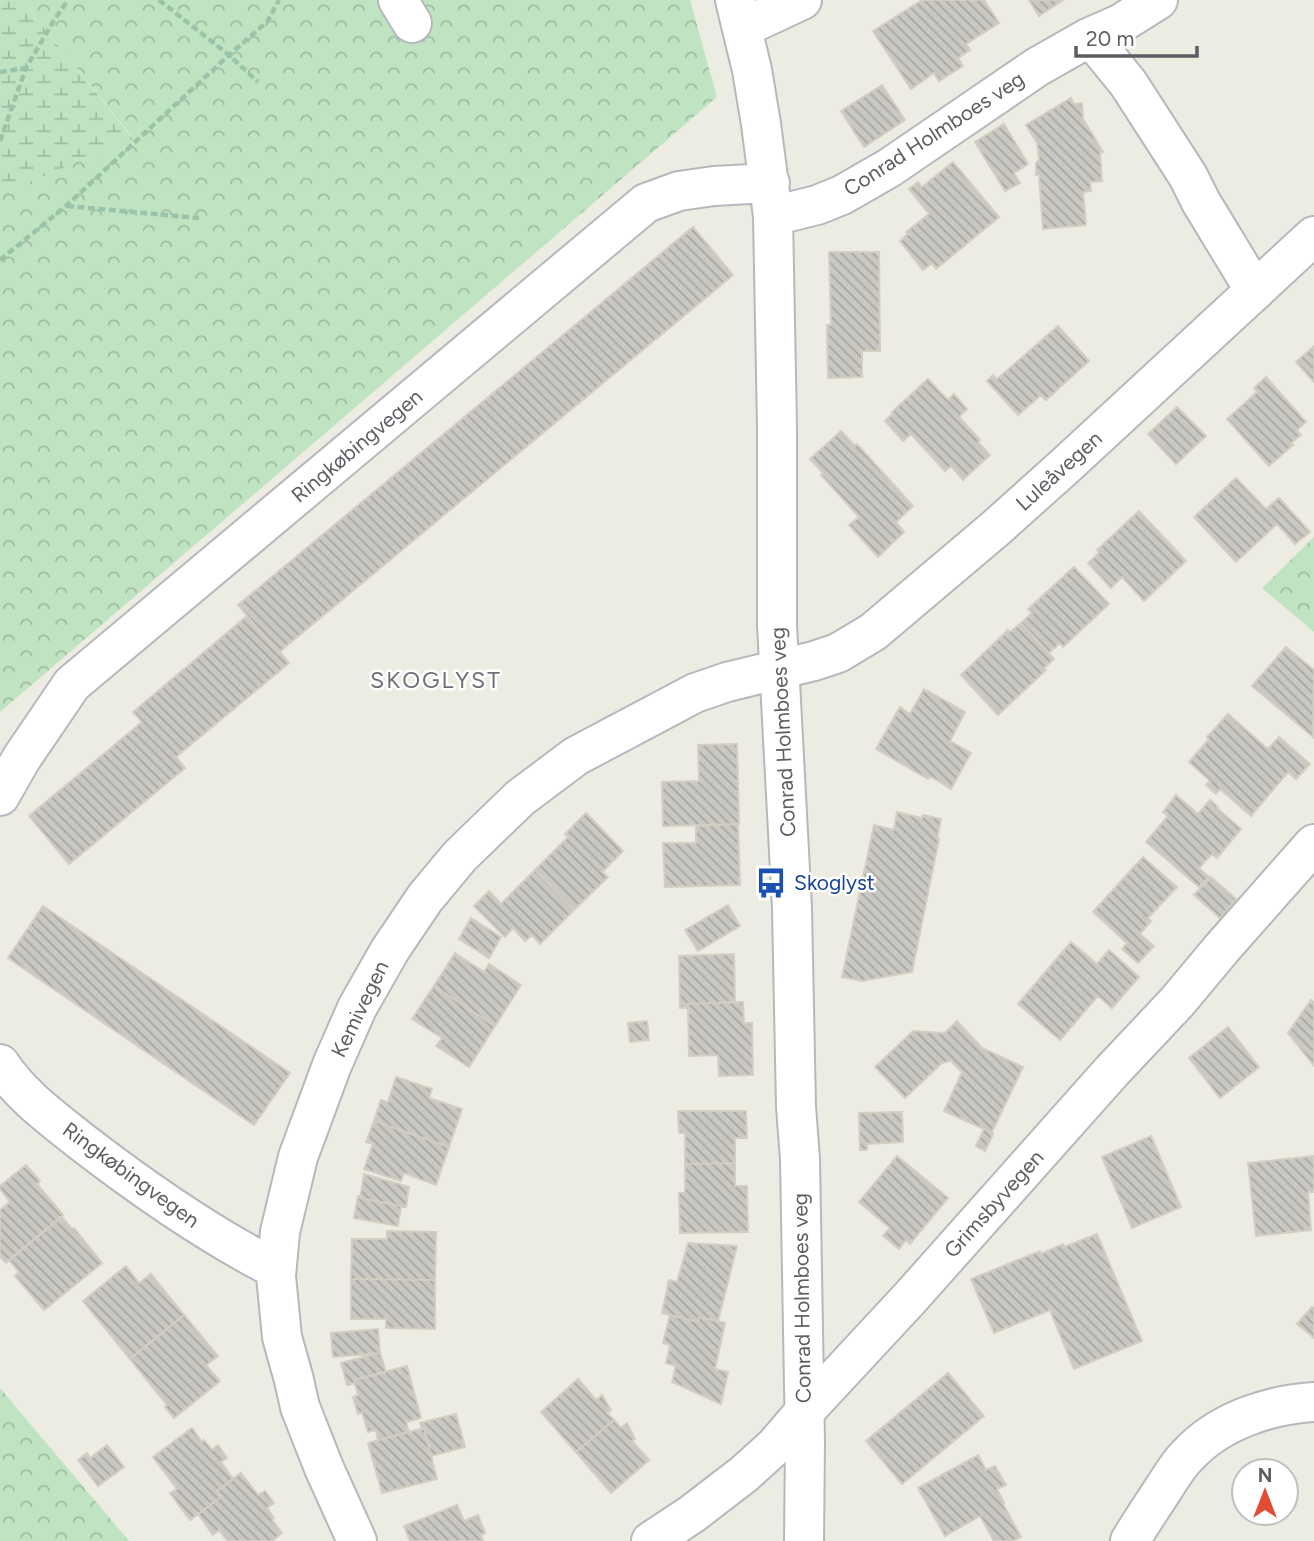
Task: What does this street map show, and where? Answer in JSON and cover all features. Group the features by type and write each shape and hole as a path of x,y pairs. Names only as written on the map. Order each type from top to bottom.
{"street":[{"path":"738,14 802,0"},
{"name":"Conrad Holmboes veg","path":"771,199 817,205 842,195 889,168 1037,67 1088,38 1120,24 1158,0"},
{"name":"Conrad Holmboes veg","path":"738,14 752,70 771,199 777,414 777,625 792,908 805,1411 804,1541"},
{"path":"1088,38 1128,83 1188,176 1255,291"},
{"name":"Ringkøbingvegen","path":"0,796 21,759 72,684 646,203 679,191 714,186 771,199"},
{"name":"Luleåvegen","path":"780,669 814,662 838,653 873,632 1064,467 1314,236"},
{"name":"Kemivegen","path":"357,1541 300,1408 282,1337 276,1269 280,1232 298,1157 357,1008 390,950 425,898 460,856 520,798 576,756 695,693 780,669"},
{"name":"Grimsbyvegen","path":"651,1541 692,1514 775,1446 1177,1002 1314,844"},
{"name":"Ringkøbingvegen","path":"0,1064 36,1106 128,1178 219,1238 276,1269"},
{"path":"1130,1541 1186,1456 1206,1438 1246,1417 1275,1408 1314,1402"}],"path":[{"path":"0,141 26,68 68,0"},
{"path":"159,0 229,55 258,82"},
{"path":"0,260 66,206 267,22 279,0"},
{"path":"0,72 26,68"},
{"path":"66,206 199,219"}],"green space":[{"path":"0,0 22,0 133,139 0,194"},
{"path":"22,0 690,0 717,97 0,712 0,194 133,138"},
{"path":"1314,537 1314,632 1262,588"},
{"path":"0,1388 129,1541 0,1541"}],"building":[{"path":"922,0 984,0 999,23 966,44 970,50 958,58 963,66 939,81 934,73 911,89 873,31"},
{"path":"1029,0 1063,0 1039,16"},
{"path":"882,85 905,120 864,147 841,111"},
{"path":"1071,98 1074,104 1082,103 1083,119 1103,152 1100,153 1102,181 1090,182 1091,191 1083,192 1086,225 1043,229 1039,175 1036,175 1036,163 1039,160 1037,143 1026,125"},
{"path":"1004,124 1028,164 1014,173 1020,183 1005,191 975,142"},
{"path":"953,162 999,217 936,269 932,263 923,270 900,241 908,234 906,232 929,214 909,189 918,182 922,187"},
{"path":"693,227 733,275 278,653 238,605"},
{"path":"829,252 879,252 880,351 862,351 862,377 828,378 827,325 831,325"},
{"path":"1058,326 1089,361 1046,400 1041,395 1018,415 987,381 993,375 997,379"},
{"path":"1314,346 1314,382 1296,362"},
{"path":"1266,377 1306,422 1297,430 1301,435 1291,443 1293,445 1269,466 1227,419 1257,392 1254,388"},
{"path":"928,379 948,400 954,394 967,409 959,417 990,455 963,480 951,466 945,471 911,434 903,441 885,421"},
{"path":"1177,407 1206,436 1176,464 1148,434"},
{"path":"841,431 855,446 857,444 913,506 896,522 904,532 878,557 849,525 859,517 810,459"},
{"path":"1236,478 1266,509 1279,498 1310,532 1295,544 1277,524 1236,562 1194,517"},
{"path":"1139,511 1186,561 1144,601 1122,577 1111,588 1088,563 1099,553 1097,550"},
{"path":"1074,567 1109,604 1063,647 1060,643 1049,653 1021,623 1032,613 1028,609"},
{"path":"247,616 289,663 176,757 185,768 69,864 29,816 142,722 133,712"},
{"path":"1021,623 1054,659 1044,668 1046,670 998,715 961,675 1008,630 1010,632"},
{"path":"1286,647 1314,670 1313,737 1252,686"},
{"path":"924,689 965,712 950,741 971,753 951,789 876,749 900,707 910,714"},
{"path":"1228,714 1268,749 1279,737 1310,764 1296,779 1288,772 1251,816 1220,789 1216,794 1206,785 1210,781 1189,762"},
{"path":"737,744 739,824 663,826 662,782 699,781 698,745"},
{"path":"1176,795 1198,814 1210,800 1241,829 1217,858 1212,854 1199,868 1209,877 1199,887 1146,842 1168,816 1163,812"},
{"path":"897,812 941,819 912,972 862,981 842,977 874,825 894,830"},
{"path":"586,813 623,851 602,872 608,877 574,910 535,870 568,837 565,834"},
{"path":"738,824 740,885 665,887 663,843 696,843 696,826"},
{"path":"1143,857 1177,887 1148,918 1151,921 1140,934 1154,946 1138,963 1122,949 1127,943 1093,912"},
{"path":"535,870 574,910 540,944 532,935 525,941 513,928 505,937 474,906 489,891 501,904"},
{"path":"1211,877 1236,899 1220,918 1194,895"},
{"path":"728,905 740,926 698,951 685,930"},
{"path":"43,906 290,1073 254,1125 8,958"},
{"path":"471,918 501,937 489,958 459,939"},
{"path":"1071,942 1097,964 1109,950 1139,977 1112,1008 1098,996 1060,1040 1018,1004"},
{"path":"455,953 484,972 489,964 521,985 495,1026 434,986"},
{"path":"734,954 735,1002 688,1004 688,1008 680,1008 679,956"},
{"path":"434,986 495,1026 469,1067 436,1046 442,1038 412,1019"},
{"path":"1311,1000 1314,1003 1314,1066 1288,1033"},
{"path":"743,1002 744,1023 752,1023 753,1075 719,1076 718,1055 689,1056 688,1004"},
{"path":"647,1021 649,1040 630,1042 628,1023"},
{"path":"957,1021 982,1048 1023,1067 985,1151 976,1146 984,1129 944,1111 962,1072 951,1061 942,1063 905,1098 875,1067 913,1031 946,1032"},
{"path":"1228,1027 1259,1067 1220,1098 1189,1058"},
{"path":"396,1077 432,1089 429,1098 462,1109 449,1147 374,1121 381,1100 388,1102"},
{"path":"678,1111 746,1111 747,1138 735,1138 735,1163 685,1164 685,1133 679,1133"},
{"path":"902,1112 903,1142 867,1144 867,1150 860,1150 859,1113"},
{"path":"374,1121 449,1147 436,1185 404,1173 401,1181 364,1169 373,1144 366,1142"},
{"path":"1151,1136 1181,1207 1132,1228 1102,1157"},
{"path":"897,1156 948,1198 910,1244 906,1240 899,1249 883,1236 890,1228 859,1202"},
{"path":"1314,1156 1314,1192 1308,1192 1311,1230 1256,1236 1248,1163"},
{"path":"735,1163 735,1186 747,1186 748,1232 680,1233 679,1193 685,1193 685,1164"},
{"path":"26,1165 40,1181 37,1184 63,1215 6,1263 0,1257 0,1210 10,1202 0,1186"},
{"path":"364,1174 409,1187 406,1207 360,1198"},
{"path":"358,1196 401,1206 398,1226 354,1218"},
{"path":"62,1217 102,1263 44,1310 15,1276 19,1272 9,1260"},
{"path":"387,1231 436,1232 435,1280 351,1279 352,1239 387,1239"},
{"path":"1097,1234 1142,1341 1074,1369 1050,1310 994,1333 971,1279 1040,1251 1041,1254"},
{"path":"688,1243 737,1246 718,1321 699,1317 698,1322 662,1313 669,1280 677,1282"},
{"path":"126,1266 139,1283 151,1274 184,1315 130,1359 83,1301"},
{"path":"351,1279 435,1280 435,1329 386,1328 386,1319 351,1319"},
{"path":"1314,1308 1314,1338 1297,1324"},
{"path":"184,1315 218,1356 206,1365 220,1381 174,1418 165,1407 167,1405 130,1359"},
{"path":"670,1315 698,1322 699,1317 725,1323 715,1369 728,1372 721,1404 672,1382 676,1366 666,1363 670,1345 663,1343"},
{"path":"378,1329 380,1353 333,1357 331,1333"},
{"path":"380,1353 386,1372 354,1380 355,1383 347,1385 341,1363"},
{"path":"407,1366 421,1418 406,1422 409,1432 378,1440 376,1430 368,1432 362,1412 358,1414 353,1397 358,1395 354,1380"},
{"path":"948,1373 984,1416 902,1484 866,1441"},
{"path":"578,1379 596,1400 602,1395 611,1410 607,1413 614,1420 576,1452 541,1412"},
{"path":"456,1414 465,1447 431,1456 424,1428 422,1429 420,1423"},
{"path":"614,1420 621,1428 627,1423 635,1439 632,1441 649,1460 611,1493 576,1452"},
{"path":"192,1428 212,1450 218,1445 227,1458 221,1462 233,1479 217,1491 221,1497 190,1520 170,1493 177,1489 153,1457"},
{"path":"424,1428 437,1479 382,1493 368,1443"},
{"path":"107,1445 124,1467 98,1486 78,1460 87,1453 90,1458"},
{"path":"978,1455 986,1470 995,1466 1006,1485 997,1489 1021,1537 1013,1541 994,1541 980,1516 945,1536 918,1488"},
{"path":"241,1473 258,1495 265,1491 274,1503 267,1508 282,1533 272,1541 228,1541 219,1530 213,1535 198,1514 221,1497 217,1491"},
{"path":"457,1505 464,1521 478,1515 485,1533 481,1535 483,1541 410,1541 404,1526"}],"place":[{"name":"Skoglyst","path":"771,883"}],"district":[{"name":"SKOGLYST","path":"436,680"}]}
